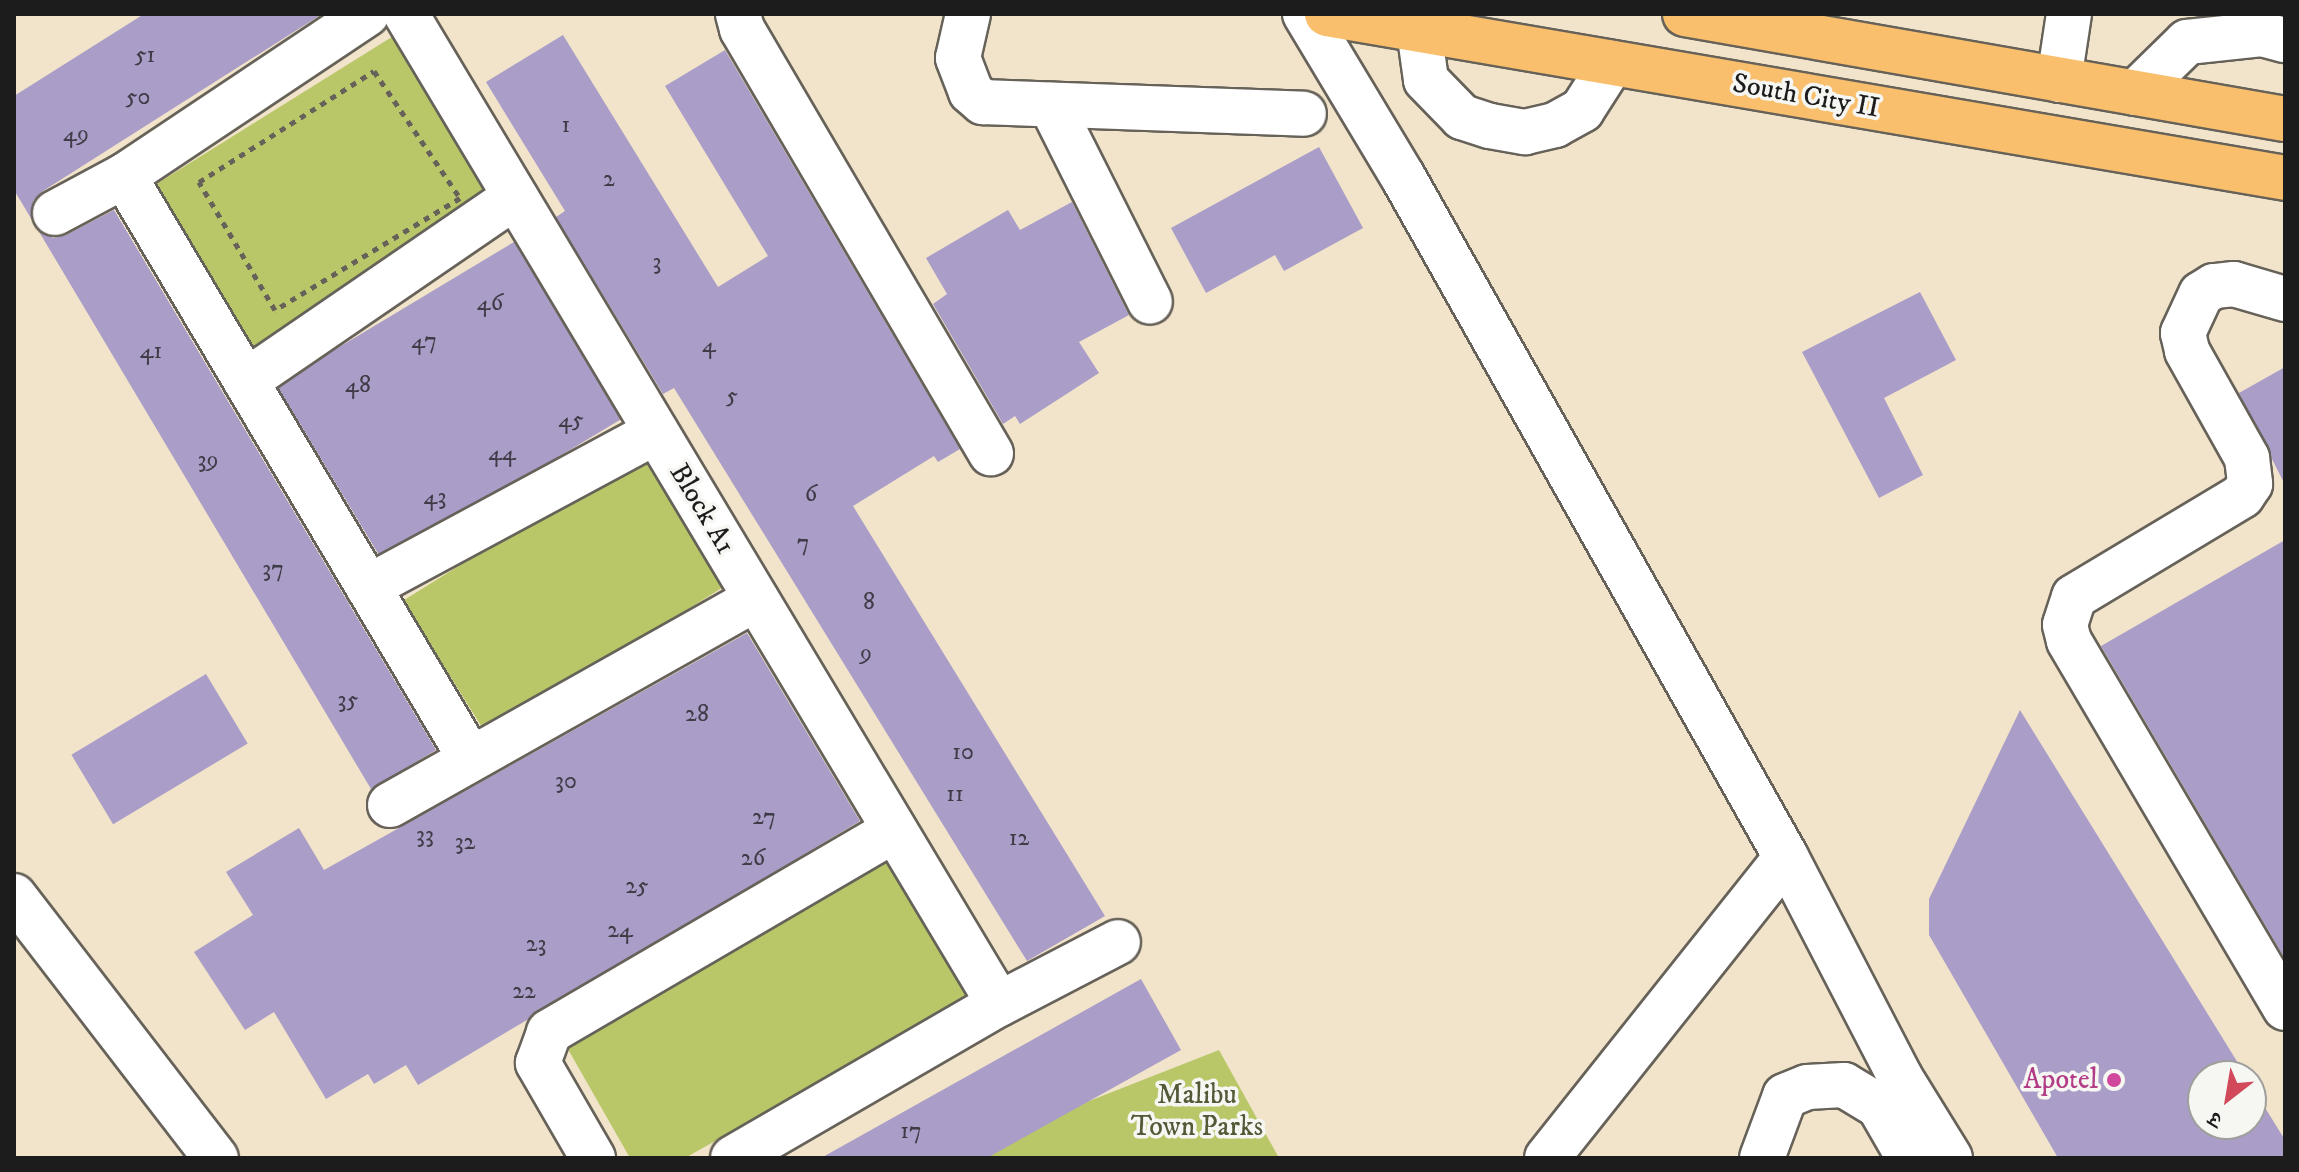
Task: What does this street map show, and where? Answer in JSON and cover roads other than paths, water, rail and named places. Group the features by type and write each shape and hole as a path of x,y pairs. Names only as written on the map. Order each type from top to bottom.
{"main road":[{"name":"South City II","path":"1327,14 2285,178"},
{"path":"1685,14 1751,20 2059,80 2285,119"}],"street":[{"path":"55,213 124,176 367,14"},
{"name":"Block A1","path":"406,14 999,1004"},
{"path":"738,14 750,42 991,453"},
{"path":"968,14 958,58 971,92 983,102 1304,114"},
{"path":"1305,14 1403,177 1786,857 1900,1077 1950,1158"},
{"path":"2059,80 2069,14"},
{"path":"1419,30 1426,80 1462,117 1525,132 1555,125 1582,110 1612,63"},
{"path":"2135,93 2187,42 2262,34 2285,40"},
{"path":"1051,105 1150,302"},
{"path":"124,176 470,758"},
{"path":"246,381 515,197"},
{"path":"2285,299 2234,284 2214,286 2201,294 2183,333 2187,351 2247,458 2250,484 2242,496 2074,597 2065,625 2069,641 2285,1008"},
{"path":"368,587 656,432"},
{"path":"390,805 756,599"},
{"path":"593,1158 538,1063 549,1032 894,830"},
{"path":"1547,1158 1786,857"},
{"path":"14,896 216,1158"},
{"path":"733,1158 999,1004 1118,942"},
{"path":"1762,1158 1785,1096 1807,1087 1844,1085 1879,1106 1909,1158"}],"place":[{"name":"Apotel","path":"2114,1080"}],"park label":[{"name":"Malibu Town Parks","path":"1197,1111"}]}
